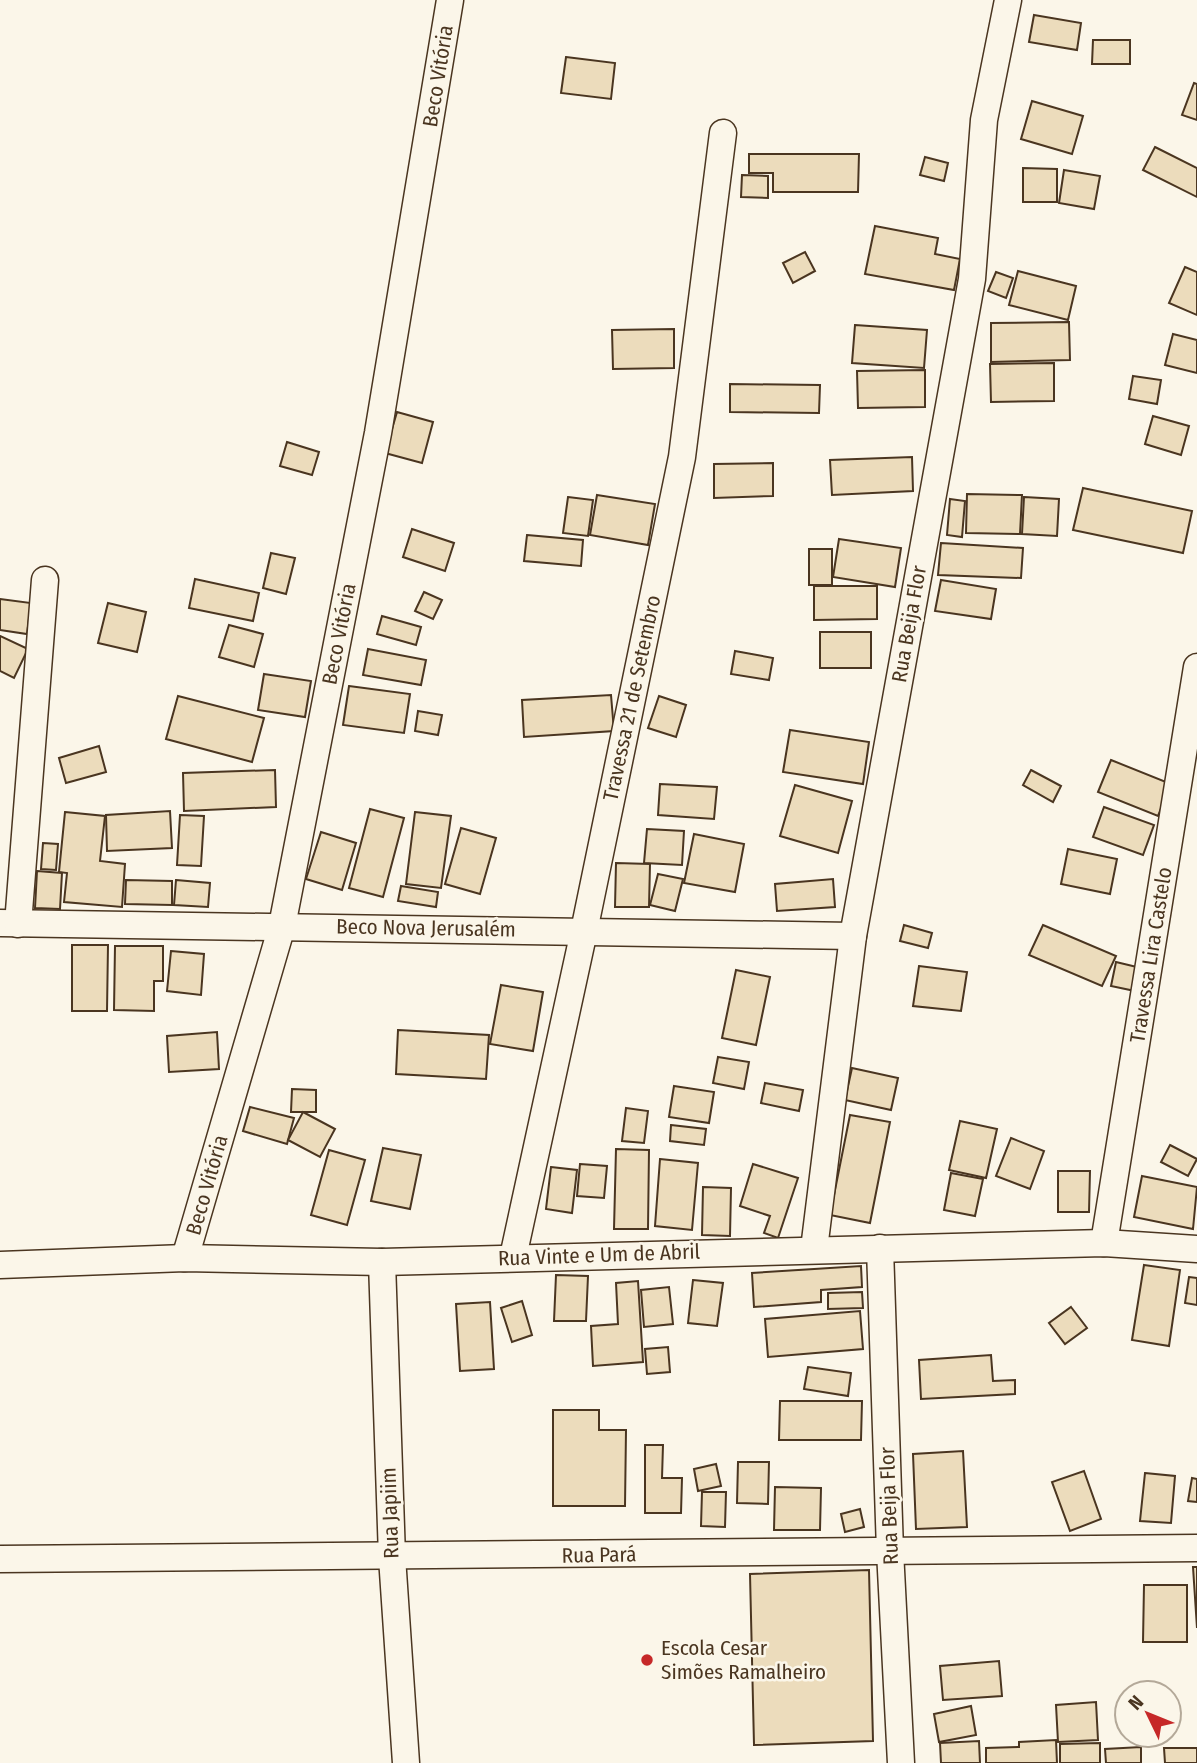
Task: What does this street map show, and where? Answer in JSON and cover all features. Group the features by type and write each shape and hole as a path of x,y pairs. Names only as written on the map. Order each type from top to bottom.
{"street":[{"name":"Beco Vitória","path":"186,1258 282,926 378,433 450,0"},
{"name":"Rua Beija Flor","path":"814,1249 853,936 972,279 984,120 1008,0"},
{"name":"Travessa 21 de Setembro","path":"513,1257 682,457 723,133"},
{"path":"9,923 46,580"},
{"name":"Travessa Lira Castelo","path":"1104,1243 1197,667"},
{"name":"Beco Nova Jerusalém","path":"9,923 853,936"},
{"name":"Rua Vinte e Um de Abril","path":"0,1265 186,1258 382,1262 1104,1243 1197,1249"},
{"name":"Rua Beija Flor","path":"880,1248 890,1551 901,1763"},
{"name":"Rua Japiim","path":"382,1262 392,1557 406,1763"},
{"name":"Rua Pará","path":"0,1559 1197,1548"}],"building":[{"path":"1034,15 1081,23 1077,50 1029,42"},
{"path":"1093,40 1130,40 1130,64 1092,64"},
{"path":"566,57 615,63 611,99 561,93"},
{"path":"1194,83 1197,84 1197,120 1182,115"},
{"path":"1032,101 1083,116 1072,154 1021,139"},
{"path":"1155,147 1197,168 1197,197 1143,170"},
{"path":"749,154 859,154 858,192 773,192 773,173 749,173"},
{"path":"925,157 948,163 944,181 920,175"},
{"path":"1023,168 1057,169 1057,202 1023,202"},
{"path":"1064,170 1100,176 1094,209 1059,203"},
{"path":"742,175 768,176 768,198 741,197"},
{"path":"875,226 938,238 935,254 960,259 954,290 865,274"},
{"path":"805,252 815,271 793,283 783,263"},
{"path":"1185,267 1197,272 1197,315 1169,303"},
{"path":"1018,271 1076,286 1068,320 1009,305"},
{"path":"996,272 1013,278 1006,298 988,291"},
{"path":"1069,322 1070,360 991,362 991,323"},
{"path":"855,325 927,330 924,368 852,363"},
{"path":"674,329 674,368 613,369 612,330"},
{"path":"1173,334 1197,340 1197,373 1165,365"},
{"path":"1054,363 1054,401 991,402 990,364"},
{"path":"925,370 925,407 858,408 857,371"},
{"path":"1133,376 1161,380 1157,404 1129,399"},
{"path":"730,384 820,385 819,413 730,412"},
{"path":"397,412 433,422 422,463 385,453"},
{"path":"1153,416 1189,426 1181,455 1145,444"},
{"path":"287,442 319,452 312,475 280,466"},
{"path":"912,457 913,491 832,495 830,460"},
{"path":"773,463 773,496 714,498 714,464"},
{"path":"1083,488 1192,511 1183,553 1073,530"},
{"path":"967,494 1022,495 1020,534 966,533"},
{"path":"597,495 655,504 648,545 590,535"},
{"path":"568,497 593,500 588,536 563,533"},
{"path":"1024,497 1059,499 1057,536 1022,534"},
{"path":"950,499 965,501 962,537 947,535"},
{"path":"412,529 454,543 445,571 403,557"},
{"path":"527,535 583,540 581,566 524,561"},
{"path":"839,539 901,548 895,587 833,577"},
{"path":"941,543 1023,548 1021,578 938,575"},
{"path":"809,549 832,549 832,585 809,585"},
{"path":"271,553 295,558 286,594 263,588"},
{"path":"195,579 259,593 253,621 189,608"},
{"path":"941,580 996,589 991,619 935,611"},
{"path":"814,586 877,586 877,619 814,620"},
{"path":"424,592 442,600 433,619 415,611"},
{"path":"0,599 31,603 27,634 0,630"},
{"path":"108,603 146,612 137,652 98,643"},
{"path":"382,616 421,627 416,645 377,634"},
{"path":"229,625 263,634 254,667 219,657"},
{"path":"820,632 871,632 871,668 820,668"},
{"path":"0,636 28,649 14,678 0,671"},
{"path":"368,649 426,660 421,685 363,675"},
{"path":"735,651 773,658 769,680 731,674"},
{"path":"264,674 311,681 305,717 258,710"},
{"path":"349,686 410,694 404,733 343,725"},
{"path":"611,695 614,731 524,737 522,700"},
{"path":"178,696 264,718 252,762 166,739"},
{"path":"659,696 686,705 676,737 648,728"},
{"path":"418,711 442,715 438,735 415,731"},
{"path":"790,730 869,742 863,784 783,772"},
{"path":"99,746 106,772 66,783 59,758"},
{"path":"1111,760 1171,784 1158,816 1098,792"},
{"path":"275,770 276,807 184,811 183,773"},
{"path":"1031,770 1061,786 1053,802 1023,785"},
{"path":"660,784 717,787 714,819 658,815"},
{"path":"795,785 852,801 838,853 780,836"},
{"path":"1104,807 1154,825 1143,855 1093,837"},
{"path":"370,809 404,818 383,897 349,888"},
{"path":"170,811 172,848 107,851 106,815"},
{"path":"65,812 105,816 100,861 125,864 122,907 64,902 67,873 59,872"},
{"path":"415,812 451,816 441,888 406,884"},
{"path":"180,815 204,816 201,866 177,865"},
{"path":"461,828 496,838 480,894 445,884"},
{"path":"647,829 684,831 682,865 644,863"},
{"path":"321,832 356,843 342,890 306,879"},
{"path":"694,834 744,844 735,892 684,883"},
{"path":"43,843 58,844 56,870 41,869"},
{"path":"1068,849 1117,859 1110,894 1061,884"},
{"path":"616,863 650,864 649,907 615,907"},
{"path":"37,871 62,873 60,909 35,908"},
{"path":"658,874 683,879 675,911 650,905"},
{"path":"833,879 835,907 777,911 775,884"},
{"path":"126,880 172,881 172,905 125,904"},
{"path":"176,880 210,883 208,907 174,905"},
{"path":"401,886 438,892 436,907 398,901"},
{"path":"904,925 932,933 928,948 900,941"},
{"path":"1043,925 1116,956 1102,986 1029,955"},
{"path":"72,945 108,945 107,1011 72,1011"},
{"path":"115,946 163,946 163,981 154,981 154,1011 114,1010"},
{"path":"171,951 204,954 201,995 167,991"},
{"path":"1116,962 1141,968 1135,991 1111,986"},
{"path":"919,966 967,972 961,1011 913,1006"},
{"path":"736,970 770,977 756,1045 722,1038"},
{"path":"501,985 543,992 533,1051 490,1044"},
{"path":"398,1030 489,1035 486,1079 396,1074"},
{"path":"217,1032 219,1069 169,1072 167,1036"},
{"path":"718,1057 749,1062 744,1089 713,1083"},
{"path":"852,1068 898,1078 891,1110 845,1100"},
{"path":"765,1083 803,1090 799,1111 761,1103"},
{"path":"674,1086 714,1092 709,1123 669,1117"},
{"path":"292,1089 316,1090 316,1112 291,1112"},
{"path":"250,1107 294,1118 287,1144 243,1131"},
{"path":"626,1108 648,1111 644,1143 622,1141"},
{"path":"303,1112 335,1129 320,1157 288,1140"},
{"path":"850,1115 890,1122 870,1223 830,1215"},
{"path":"960,1121 997,1129 986,1178 949,1170"},
{"path":"671,1125 706,1129 704,1145 670,1141"},
{"path":"1011,1138 1044,1151 1030,1189 996,1176"},
{"path":"1170,1145 1197,1159 1188,1176 1161,1162"},
{"path":"383,1148 421,1155 410,1209 371,1201"},
{"path":"616,1149 649,1150 648,1229 614,1229"},
{"path":"329,1150 365,1160 347,1225 311,1215"},
{"path":"660,1159 698,1163 692,1230 655,1226"},
{"path":"580,1164 607,1166 604,1198 577,1196"},
{"path":"753,1164 798,1178 778,1238 764,1233 770,1216 740,1206"},
{"path":"551,1167 577,1170 572,1213 546,1209"},
{"path":"1058,1171 1090,1171 1089,1212 1058,1212"},
{"path":"951,1173 983,1179 975,1216 944,1210"},
{"path":"1142,1176 1197,1187 1193,1229 1134,1217"},
{"path":"703,1187 731,1188 730,1236 702,1235"},
{"path":"1144,1265 1180,1270 1169,1346 1132,1340"},
{"path":"861,1266 862,1287 821,1290 821,1302 754,1307 752,1273"},
{"path":"556,1275 588,1276 586,1321 554,1321"},
{"path":"1189,1277 1197,1278 1197,1305 1185,1303"},
{"path":"693,1280 723,1283 717,1326 688,1323"},
{"path":"638,1281 643,1362 593,1366 591,1326 618,1324 616,1283"},
{"path":"669,1287 673,1324 644,1327 641,1290"},
{"path":"862,1292 863,1308 828,1309 828,1293"},
{"path":"522,1301 532,1335 512,1342 501,1308"},
{"path":"490,1302 494,1369 460,1371 456,1304"},
{"path":"1071,1307 1087,1328 1065,1344 1049,1323"},
{"path":"860,1311 863,1349 768,1357 765,1319"},
{"path":"668,1347 670,1372 647,1374 645,1349"},
{"path":"991,1355 993,1381 1015,1380 1015,1394 921,1399 919,1360"},
{"path":"808,1367 851,1373 848,1396 804,1389"},
{"path":"780,1401 862,1401 861,1440 779,1440"},
{"path":"553,1410 599,1410 599,1430 626,1430 625,1506 553,1506"},
{"path":"645,1445 663,1445 662,1478 682,1478 681,1513 645,1513"},
{"path":"963,1451 967,1527 916,1529 913,1454"},
{"path":"738,1462 769,1462 768,1504 737,1503"},
{"path":"716,1464 721,1486 698,1491 694,1469"},
{"path":"1084,1471 1101,1519 1070,1531 1052,1482"},
{"path":"1145,1473 1175,1476 1171,1523 1140,1521"},
{"path":"1192,1478 1197,1479 1197,1502 1188,1501"},
{"path":"775,1487 821,1488 820,1530 774,1530"},
{"path":"702,1492 726,1492 725,1527 701,1526"},
{"path":"860,1509 864,1527 845,1532 841,1514"},
{"path":"1193,1567 1197,1567 1197,1628"},
{"path":"869,1570 873,1741 754,1745 750,1574"},
{"path":"1144,1585 1187,1585 1187,1642 1143,1642"},
{"path":"999,1661 1002,1696 943,1700 940,1666"},
{"path":"1096,1702 1098,1740 1058,1742 1056,1705"},
{"path":"971,1706 976,1735 939,1742 934,1714"},
{"path":"1056,1740 1057,1763 986,1763 986,1748 1019,1747 1019,1742"},
{"path":"979,1741 980,1763 941,1763 940,1743"},
{"path":"1100,1743 1100,1763 1060,1763 1060,1744"},
{"path":"1197,1748 1197,1763 1165,1763 1164,1749"},
{"path":"1105,1749 1141,1749 1141,1763 1106,1763"}],"place":[{"name":"Escola Cesar Simões Ramalheiro","path":"647,1660"}]}
